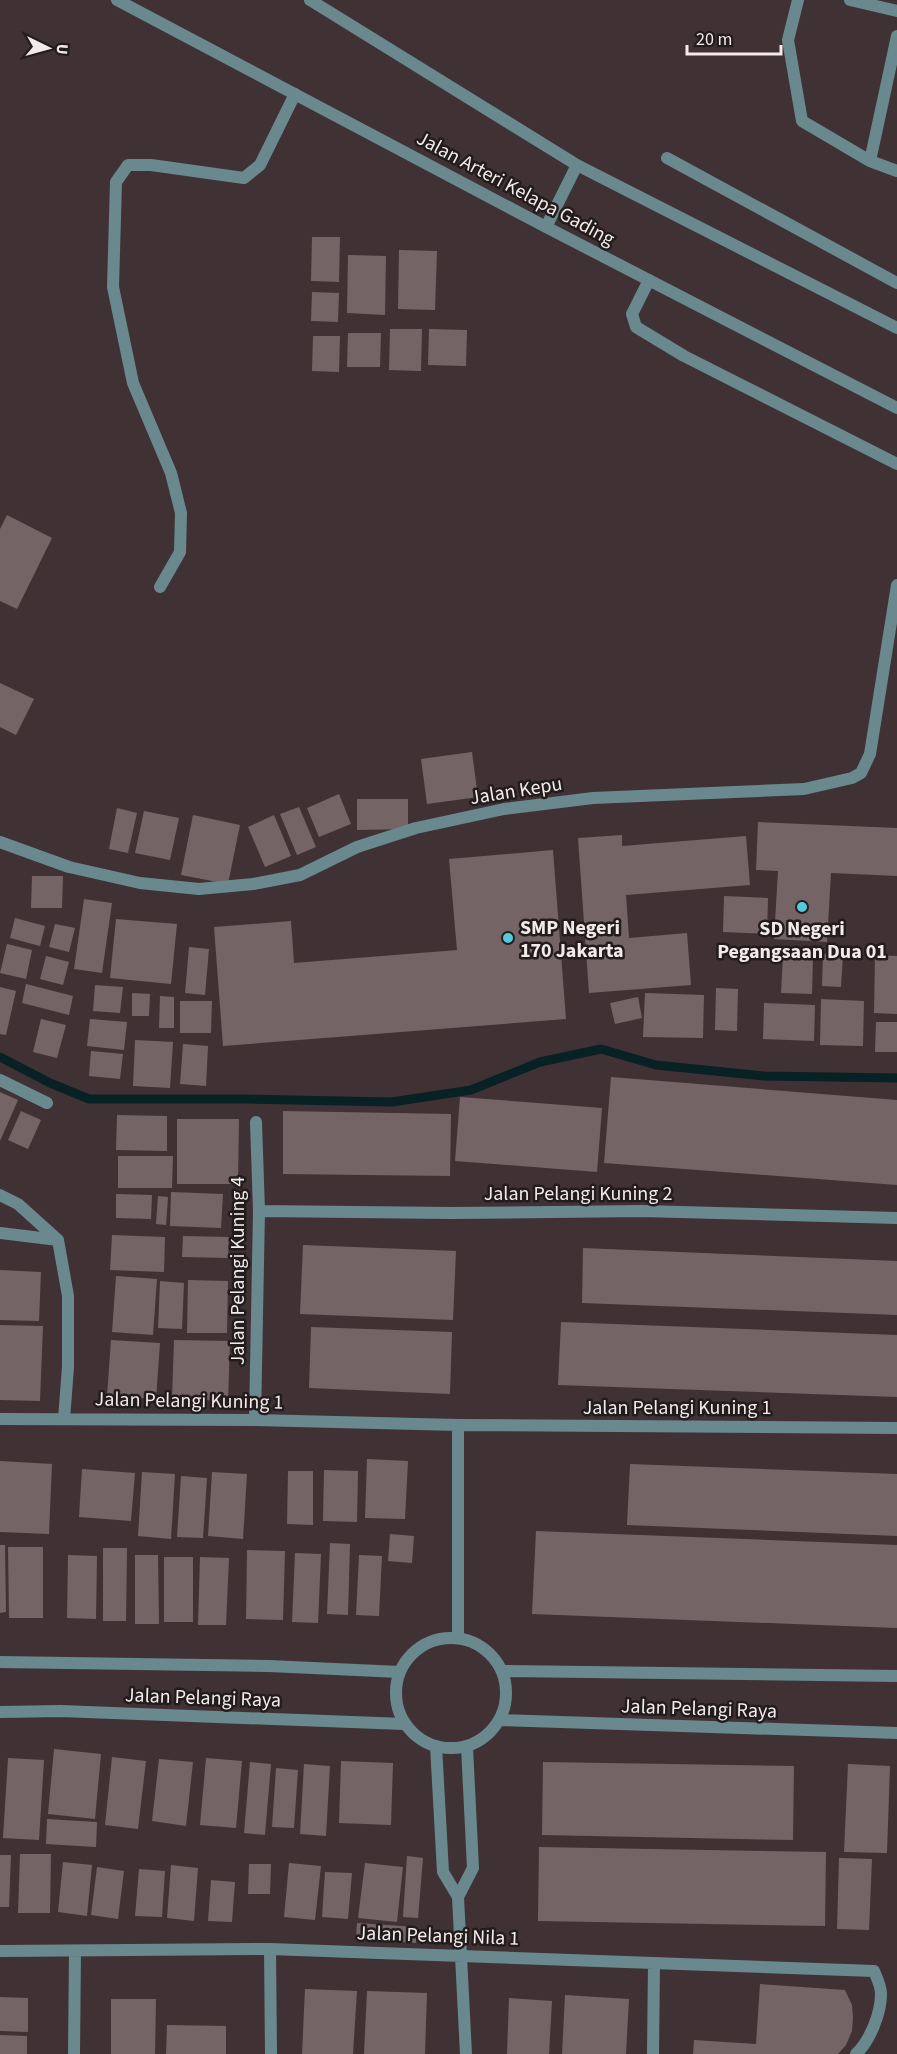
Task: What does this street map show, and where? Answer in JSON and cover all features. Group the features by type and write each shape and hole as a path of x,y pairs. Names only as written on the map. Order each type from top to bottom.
{"street":[{"name":"Jalan Arteri Kelapa Gading","path":"117,0 546,227 897,408"},
{"path":"310,0 577,165 897,328"},
{"path":"798,0 788,40 802,121 870,161 897,171"},
{"path":"850,0 897,11"},
{"path":"870,161 897,36"},
{"path":"160,587 180,552 181,513 171,473 133,383 113,287 116,182 128,165 151,165 244,178 260,165 295,94"},
{"path":"667,158 897,283"},
{"path":"546,227 577,165"},
{"path":"649,280 632,314 636,327 684,356 897,464"},
{"name":"Jalan Kepu","path":"0,842 69,867 140,883 200,889 253,885 300,875 357,847 416,828 504,809 593,798 804,789 841,782 861,773 870,754 897,585"},
{"path":"0,1080 47,1103"},
{"name":"Jalan Pelangi Kuning 4","path":"255,1420 259,1211 256,1122"},
{"path":"0,1195 18,1204 58,1240 68,1296 68,1367 64,1419"},
{"name":"Jalan Pelangi Kuning 2","path":"259,1211 451,1213 642,1211 897,1218"},
{"path":"0,1233 58,1240"},
{"name":"Jalan Pelangi Kuning 1","path":"0,1419 897,1428"},
{"path":"458,1425 458,1637"},
{"path":"458,1637 477,1643 492,1655 502,1671 507,1688 506,1705 500,1720 486,1737 467,1747 446,1749 423,1741 404,1724 398,1707 396,1689 400,1672 409,1657 423,1645 440,1638 458,1637"},
{"name":"Jalan Pelangi Raya","path":"0,1662 269,1666 400,1672"},
{"name":"Jalan Pelangi Raya","path":"502,1671 897,1676"},
{"name":"Jalan Pelangi Raya","path":"0,1712 61,1711 404,1724"},
{"name":"Jalan Pelangi Raya","path":"500,1720 897,1734"},
{"path":"436,1746 443,1872 458,1897"},
{"path":"466,2054 458,1897 473,1868 467,1747"},
{"path":"270,1949 271,2054"},
{"name":"Jalan Pelangi Nila 1","path":"0,1951 270,1949 461,1954 874,1971 881,1992 878,2016 862,2048 856,2054"},
{"path":"74,2054 75,1952"},
{"path":"653,2054 654,1963"}],"building":[{"path":"312,237 340,237 339,282 311,281"},
{"path":"399,250 437,251 435,310 398,309"},
{"path":"348,255 386,256 385,315 347,313"},
{"path":"312,292 339,293 338,322 311,321"},
{"path":"390,329 422,329 421,371 389,370"},
{"path":"429,329 467,330 466,366 428,365"},
{"path":"348,333 381,333 380,367 347,367"},
{"path":"313,336 340,336 339,372 312,371"},
{"path":"7,515 52,538 17,609 0,601 0,529"},
{"path":"0,683 34,699 16,735 0,727"},
{"path":"472,752 478,797 427,804 421,759"},
{"path":"339,794 351,824 319,837 307,808"},
{"path":"357,799 408,799 408,829 357,830"},
{"path":"299,807 316,847 297,855 280,814"},
{"path":"117,808 137,813 128,853 109,849"},
{"path":"144,811 179,818 170,860 135,853"},
{"path":"193,815 240,825 228,884 181,875"},
{"path":"274,815 291,856 265,867 248,827"},
{"name":"SD Negeri Pegangsaan Dua 01","path":"758,822 897,828 897,876 831,873 827,942 774,939 778,871 756,870"},
{"path":"622,835 622,846 746,836 750,885 626,895 629,938 687,933 691,985 589,993 578,838"},
{"name":"SMP Negeri 170 Jakarta","path":"553,850 566,1019 223,1046 214,927 291,921 294,963 457,950 449,859"},
{"path":"32,876 63,876 62,908 31,908"},
{"path":"724,896 768,898 767,934 723,932"},
{"path":"84,899 112,903 102,973 74,969"},
{"path":"15,918 45,926 40,946 10,938"},
{"path":"116,919 177,924 171,984 110,978"},
{"path":"55,924 75,928 69,952 49,947"},
{"path":"7,944 32,950 26,979 0,973"},
{"path":"189,947 209,949 205,995 185,993"},
{"path":"823,954 843,955 841,987 822,986"},
{"path":"783,955 813,956 812,994 781,993"},
{"path":"875,955 897,956 897,1014 874,1013"},
{"path":"46,956 69,962 63,985 40,979"},
{"path":"26,984 73,996 69,1015 22,1003"},
{"path":"95,985 123,987 120,1013 93,1011"},
{"path":"0,987 16,991 6,1035 0,1034"},
{"path":"716,988 738,989 737,1031 715,1030"},
{"path":"132,993 150,994 149,1016 132,1016"},
{"path":"645,993 704,995 703,1038 643,1037"},
{"path":"160,996 174,997 174,1028 159,1028"},
{"path":"638,997 642,1018 615,1024 610,1003"},
{"path":"821,999 864,1001 863,1046 820,1045"},
{"path":"180,1001 212,1001 211,1033 180,1033"},
{"path":"764,1003 815,1005 814,1041 763,1039"},
{"path":"41,1019 66,1025 57,1058 33,1052"},
{"path":"90,1019 127,1022 124,1050 87,1046"},
{"path":"876,1022 897,1022 897,1052 875,1052"},
{"path":"135,1040 173,1042 170,1088 133,1086"},
{"path":"183,1044 208,1046 206,1086 180,1084"},
{"path":"91,1051 123,1054 120,1079 89,1076"},
{"path":"611,1077 897,1100 897,1185 604,1163"},
{"path":"0,1092 18,1100 0,1141"},
{"path":"460,1097 602,1108 597,1172 455,1161"},
{"path":"21,1111 41,1120 28,1149 8,1140"},
{"path":"283,1111 451,1114 450,1176 283,1174"},
{"path":"117,1115 167,1116 167,1151 116,1150"},
{"path":"177,1119 239,1119 238,1184 177,1184"},
{"path":"118,1156 173,1156 172,1188 118,1188"},
{"path":"171,1192 223,1194 221,1228 170,1226"},
{"path":"116,1194 152,1195 151,1219 116,1218"},
{"path":"158,1196 168,1197 166,1225 156,1224"},
{"path":"112,1235 165,1237 164,1272 110,1270"},
{"path":"183,1236 229,1237 228,1258 182,1257"},
{"path":"303,1245 456,1251 453,1320 300,1314"},
{"path":"583,1248 897,1261 897,1315 582,1303"},
{"path":"0,1270 41,1272 39,1321 0,1320"},
{"path":"116,1276 157,1279 153,1335 112,1332"},
{"path":"188,1280 228,1281 227,1333 187,1333"},
{"path":"160,1281 184,1283 182,1329 158,1328"},
{"path":"561,1322 897,1335 897,1397 558,1385"},
{"path":"0,1325 43,1326 40,1401 0,1400"},
{"path":"311,1327 452,1332 450,1394 309,1388"},
{"path":"111,1340 160,1343 156,1399 107,1396"},
{"path":"174,1340 230,1341 228,1401 172,1399"},
{"path":"367,1459 408,1461 405,1519 365,1518"},
{"path":"0,1461 52,1464 49,1534 0,1532"},
{"path":"630,1464 897,1474 897,1536 627,1525"},
{"path":"82,1469 135,1473 131,1521 79,1517"},
{"path":"324,1470 358,1471 357,1522 323,1521"},
{"path":"288,1471 313,1471 313,1525 287,1524"},
{"path":"142,1472 175,1474 171,1539 138,1536"},
{"path":"212,1472 247,1474 243,1539 208,1536"},
{"path":"181,1476 207,1478 203,1538 177,1537"},
{"path":"536,1531 897,1545 897,1628 532,1614"},
{"path":"390,1534 414,1536 412,1563 388,1561"},
{"path":"330,1543 350,1544 348,1615 327,1614"},
{"path":"0,1545 5,1545 6,1612 0,1613"},
{"path":"8,1547 43,1547 43,1618 9,1618"},
{"path":"103,1548 127,1548 126,1621 103,1621"},
{"path":"247,1550 285,1551 283,1620 246,1619"},
{"path":"295,1553 321,1554 318,1623 292,1622"},
{"path":"68,1555 97,1556 96,1619 67,1618"},
{"path":"135,1555 158,1555 159,1624 135,1624"},
{"path":"359,1555 382,1556 379,1616 356,1615"},
{"path":"164,1557 193,1557 193,1622 164,1622"},
{"path":"200,1557 229,1558 226,1625 198,1625"},
{"path":"54,1749 101,1754 95,1819 48,1814"},
{"path":"112,1757 146,1761 138,1829 105,1825"},
{"path":"8,1758 44,1760 39,1840 3,1838"},
{"path":"206,1758 242,1761 236,1828 200,1825"},
{"path":"159,1759 193,1762 186,1826 152,1821"},
{"path":"341,1761 393,1763 391,1825 339,1823"},
{"path":"250,1762 271,1764 265,1835 244,1833"},
{"path":"543,1762 794,1766 793,1840 542,1835"},
{"path":"304,1764 330,1766 326,1836 300,1834"},
{"path":"848,1764 890,1766 887,1853 844,1852"},
{"path":"276,1768 298,1770 294,1828 272,1827"},
{"path":"47,1819 97,1822 96,1847 46,1844"},
{"path":"539,1847 826,1852 825,1926 538,1921"},
{"path":"20,1854 51,1854 50,1913 18,1913"},
{"path":"0,1855 11,1855 9,1907 0,1907"},
{"path":"407,1856 423,1858 418,1918 403,1917"},
{"path":"839,1858 872,1859 869,1930 837,1929"},
{"path":"63,1862 92,1865 87,1916 58,1912"},
{"path":"289,1863 321,1866 315,1920 284,1917"},
{"path":"365,1863 403,1867 397,1922 358,1918"},
{"path":"249,1864 271,1864 270,1894 248,1894"},
{"path":"171,1865 198,1868 194,1921 167,1918"},
{"path":"97,1867 124,1871 118,1919 91,1915"},
{"path":"139,1869 165,1871 162,1917 135,1916"},
{"path":"325,1872 352,1873 348,1919 322,1917"},
{"path":"211,1880 235,1882 232,1922 208,1921"},
{"path":"357,1923 416,1927 416,1943 356,1939"},
{"path":"760,1984 845,1990 852,2005 853,2018 852,2031 846,2045 838,2054 693,2054 694,2040 756,2044"},
{"path":"305,1989 357,1991 353,2054 302,2054"},
{"path":"367,1991 427,1993 425,2054 364,2054"},
{"path":"565,1995 629,1999 626,2054 562,2054"},
{"path":"0,1997 28,1998 28,2032 0,2031"},
{"path":"509,1998 552,2001 549,2054 507,2054"},
{"path":"111,1999 156,1999 155,2054 111,2054"},
{"path":"167,2025 226,2026 226,2054 166,2054"},
{"path":"0,2035 27,2036 27,2054 0,2054"}],"waterway":[{"path":"0,1057 50,1083 89,1099 392,1102 471,1090 540,1062 601,1049 656,1065 764,1076 897,1078"}],"place":[{"name":"SD Negeri Pegangsaan Dua 01","path":"802,907"},
{"name":"SMP Negeri 170 Jakarta","path":"508,938"}]}
